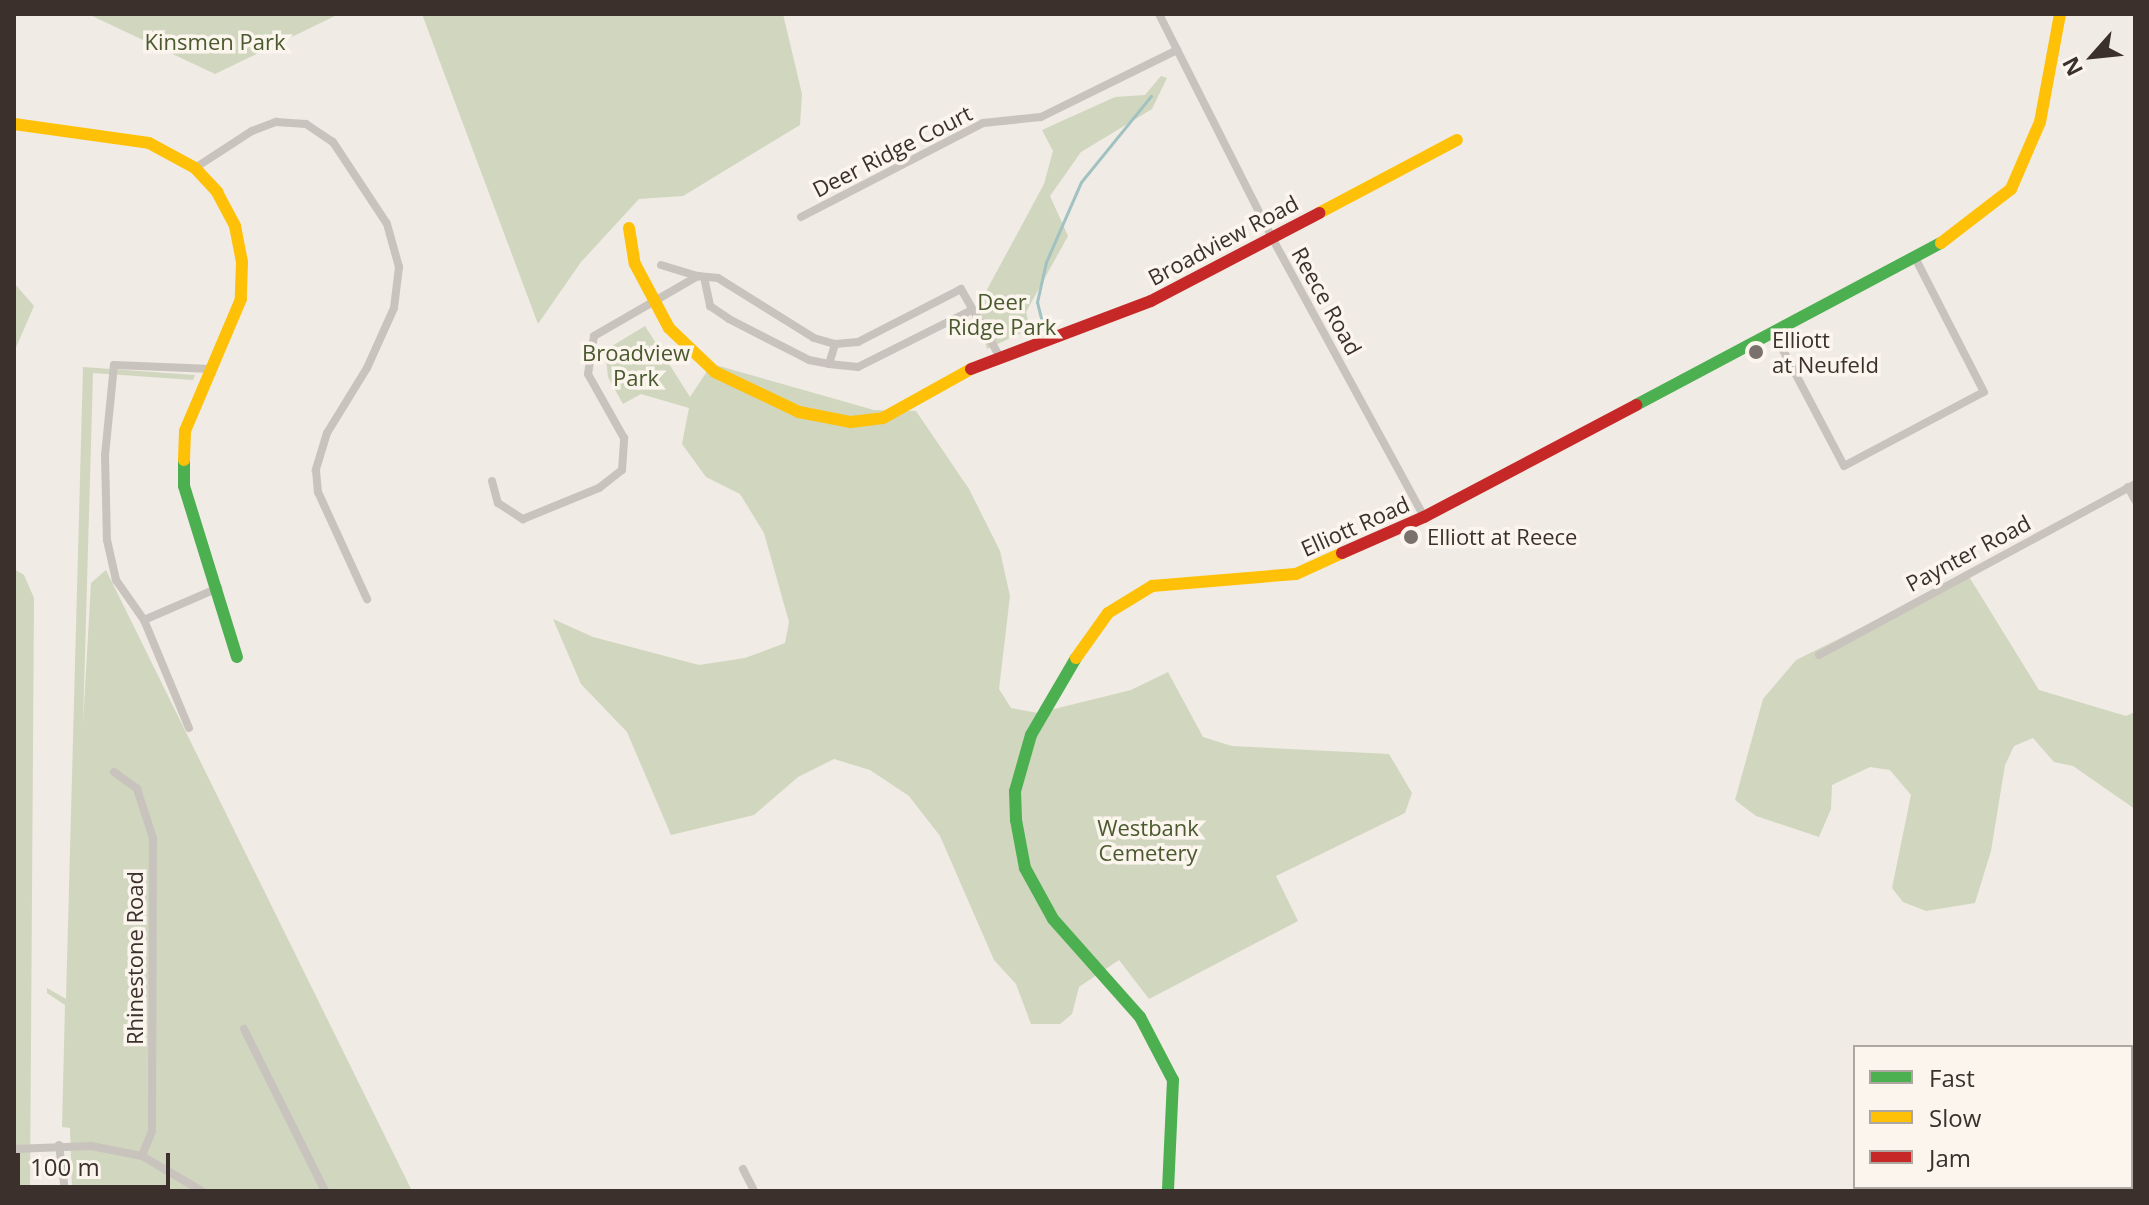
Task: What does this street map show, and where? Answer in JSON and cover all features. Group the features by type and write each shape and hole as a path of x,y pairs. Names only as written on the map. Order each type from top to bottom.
{"street":[{"name":"Reece Road","path":"1159,14 1271,236 1424,517"},
{"name":"Elliott Road","path":"1168,1191 1173,1080 1140,1017 1053,919 1025,868 1015,791 1031,735 1052,692 1108,613 1136,593 1168,583 1296,574 1424,517 1952,237 2011,189 2040,122 2060,14"},
{"name":"Deer Ridge Court","path":"801,217 983,123 1041,117 1177,50"},
{"path":"195,168 252,131 276,122 306,124 333,142 387,224 399,267 394,308 367,368 327,433 316,470 318,492 367,599"},
{"path":"14,124 125,136 195,168 217,192 235,226 242,262 241,299 185,431 184,486 237,657"},
{"name":"Broadview Road","path":"629,228 635,264 653,302 669,328 715,372 799,412 851,422 883,418 958,374 1151,301 1457,140"},
{"path":"1774,333 1844,466 1984,392 1914,256"},
{"path":"661,265 718,278 814,338 835,344 858,342 961,289 970,311 1000,357"},
{"path":"492,481 498,503 523,519 599,488 622,470 624,438 588,374 594,336 701,276"},
{"path":"701,276 710,306 809,360 829,364 858,367 970,311"},
{"path":"829,364 835,344"},
{"path":"189,728 144,620 116,580 107,540 105,455 114,365 212,369"},
{"path":"2132,486 2135,500"},
{"name":"Paynter Road","path":"1819,655 2132,486"},
{"path":"144,620 218,588"},
{"name":"Rhinestone Road","path":"114,772 137,789 153,838 152,1131 142,1156"},
{"path":"244,1029 325,1191"},
{"path":"59,1145 65,1191"},
{"path":"14,1149 59,1145 142,1156 202,1191"},
{"path":"743,1169 754,1191"}],"green space":[{"name":"Kinsmen Park","path":"88,14 339,14 215,74"},
{"path":"422,14 783,14 802,94 800,125 683,196 639,199 581,262 538,324"},
{"name":"Deer Ridge Park","path":"1161,76 1167,78 1152,109 1081,152 1050,196 1068,236 1026,312 1030,329 987,349 976,310 1044,184 1053,151 1042,130 1115,97 1145,95"},
{"path":"14,283 34,306 14,352"},
{"path":"645,326 690,397 712,364 874,410 916,411 969,489 1000,551 1010,596 999,689 1011,708 1038,713 1131,690 1168,672 1203,737 1232,746 1389,754 1412,793 1405,813 1276,876 1298,921 1149,999 1119,960 1079,987 1072,1014 1060,1024 1031,1024 1016,984 994,960 940,836 909,796 870,770 834,759 798,777 754,815 671,835 627,732 581,684 553,619 593,637 699,665 745,658 785,643 789,622 764,533 740,494 706,477 682,444 689,408 641,394 623,404 608,377 606,358 612,346"},
{"path":"83,367 195,375 193,380 93,373 83,724 91,583 106,570 412,1191 72,1191 70,1128 62,1127 65,1005 47,993 47,988 66,999"},
{"path":"14,569 24,575 34,598 30,1191 14,1191"},
{"path":"1968,575 2039,690 2126,716 2135,712 2135,809 2073,766 2054,762 2033,738 2014,746 2005,765 1991,851 1975,903 1926,911 1903,902 1892,888 1911,795 1890,770 1870,767 1832,785 1831,809 1819,837 1756,816 1735,800 1763,699 1796,660"}],"waterway":[{"path":"1044,330 1037,302 1046,262 1081,182 1151,96"}],"traffic: fast":[{"path":"1636,405 1941,243"},
{"path":"184,460 184,486 237,657"},
{"path":"1076,658 1031,735 1015,791 1016,820 1025,868 1053,919 1140,1017 1173,1080 1168,1191"}],"traffic: slow":[{"path":"1941,243 2011,189 2040,122 2060,14"},
{"path":"14,124 149,143 195,168 217,192 235,226 242,262 241,299 185,431 184,460"},
{"path":"1319,213 1457,140"},
{"path":"629,228 635,264 669,328 715,372 799,412 851,422 883,418 971,369"},
{"path":"1076,658 1108,613 1152,586 1296,574 1342,553"}],"traffic: jam":[{"path":"971,369 1151,301 1319,213"},
{"path":"1342,553 1424,517 1636,405"}],"place":[{"name":"Elliott at Neufeld","path":"1756,352"},
{"name":"Elliott at Reece","path":"1411,537"}],"park label":[{"name":"Broadview Park","path":"636,364"},
{"name":"Westbank Cemetery","path":"1148,840"}]}
